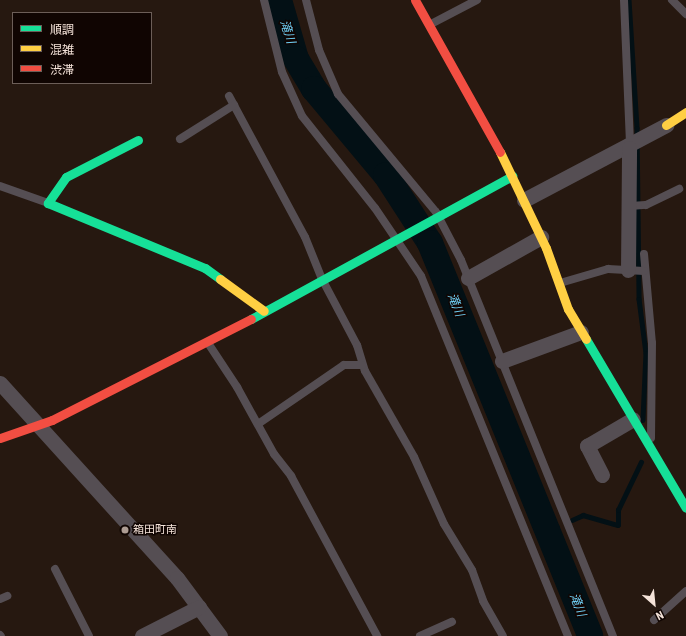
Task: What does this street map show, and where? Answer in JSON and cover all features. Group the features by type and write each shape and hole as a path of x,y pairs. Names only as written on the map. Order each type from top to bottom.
{"street":[{"path":"415,0 431,24 512,176 541,237 558,284 581,332 685,506"},
{"path":"524,200 629,148 686,112"},
{"path":"138,140 66,177 48,203 205,268 264,311"},
{"path":"629,148 636,206 637,271"},
{"path":"0,438 38,425 208,343 322,279 512,176"},
{"path":"468,278 541,237"},
{"path":"502,361 581,332"},
{"path":"0,383 199,608 220,636"},
{"path":"602,475 587,446 633,419"},
{"path":"142,636 199,608"}],"lane":[{"path":"264,0 282,72 294,102 398,239 427,290 568,636"},
{"path":"306,0 319,50 338,94 436,218 468,278 613,636"},
{"path":"431,24 477,0"},
{"path":"624,0 632,138 629,148"},
{"path":"672,0 686,14"},
{"path":"229,96 305,237 322,279 357,345 362,365 414,457 444,524 468,561 483,601 503,636"},
{"path":"180,138 234,105"},
{"path":"0,186 48,203"},
{"path":"636,206 679,189"},
{"path":"644,254 637,271 652,343 650,449"},
{"path":"558,284 608,269 637,271"},
{"path":"208,343 336,555 377,636"},
{"path":"258,424 344,365 362,365"},
{"path":"55,569 89,636"},
{"path":"654,620 686,591"},
{"path":"420,636 452,622"}],"waterway":[{"name":"滝川","path":"279,0 296,59 314,89 386,175 430,243 590,636"},
{"path":"629,0 637,128 639,299 646,353 643,420"},
{"path":"572,520 583,515 618,525 618,510 641,462"},
{"path":"547,532 557,527"}],"traffic: fast":[{"path":"138,140 66,177 48,203 205,268 220,279"},
{"path":"251,319 512,176"},
{"path":"586,339 686,508"}],"traffic: slow":[{"path":"666,125 686,112"},
{"path":"500,152 546,248 568,309 586,339"},
{"path":"220,279 264,311"}],"traffic: jam":[{"path":"415,0 500,152"},
{"path":"0,438 52,420 251,319"}],"place":[{"name":"箱田町南","path":"125,530"}]}
